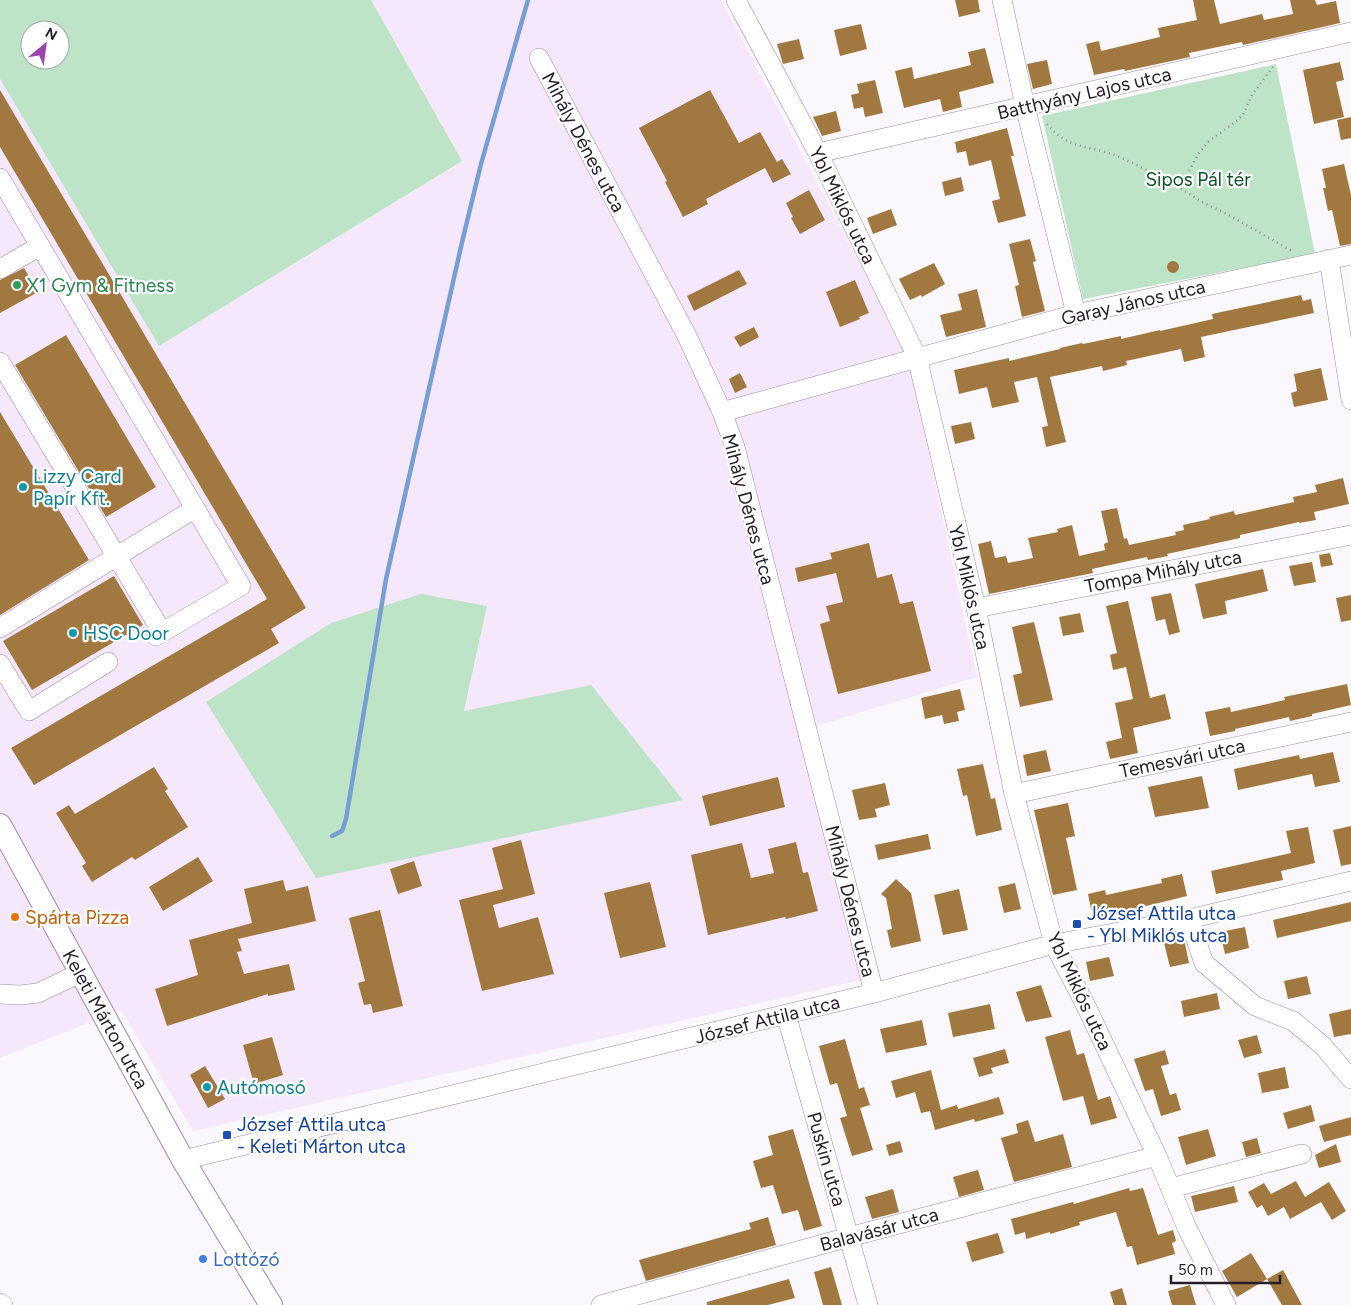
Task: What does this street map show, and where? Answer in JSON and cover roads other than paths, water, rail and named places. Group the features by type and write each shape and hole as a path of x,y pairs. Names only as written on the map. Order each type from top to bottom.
{"main road":[{"name":"Keleti Márton utca","path":"0,825 183,1160 271,1305"}],"street":[{"name":"Ybl Miklós utca","path":"736,0 818,153 917,357 976,608 1014,794 1054,944 1158,1156 1187,1228 1226,1305"},
{"path":"1002,0 1025,106 1076,314"},
{"name":"Batthyány Lajos utca","path":"818,153 1351,32"},
{"name":"Mihály Dénes utca","path":"539,58 686,334 722,412 737,456 874,993"},
{"path":"0,178 241,586 159,634 117,556 0,362"},
{"path":"0,269 40,246"},
{"name":"Garay János utca","path":"722,412 1076,314 1351,255"},
{"path":"1328,259 1351,400"},
{"path":"0,628 194,509"},
{"name":"Tompa Mihály utca","path":"976,608 1351,535"},
{"path":"0,664 28,711 108,662"},
{"name":"Temesvári utca","path":"1014,794 1351,722"},
{"name":"József Attila utca","path":"183,1160 874,993 1054,944 1189,919 1351,881"},
{"path":"1189,919 1204,963 1255,1006 1293,1021 1323,1046 1351,1079"},
{"path":"0,994 20,995 38,993 80,973"},
{"name":"Puskin utca","path":"786,1014 868,1305"},
{"path":"1171,1188 1302,1154"},
{"name":"Balavásár utca","path":"601,1305 849,1237 1158,1156"}],"waterway":[{"path":"332,836 342,831 346,819 386,579 481,164 528,0"}],"place":[{"name":"X1 Gym & Fitness","path":"17,285"},
{"name":"Lizzy Card Papír Kft.","path":"23,487"},
{"name":"HSC Door","path":"73,633"},
{"name":"Spárta Pizza","path":"15,917"},
{"name":"József Attila utca - Ybl Miklós utca","path":"1077,924"},
{"name":"Autómosó","path":"207,1087"},
{"name":"József Attila utca - Keleti Márton utca","path":"227,1135"},
{"name":"Lottózó","path":"203,1259"}],"park label":[{"name":"Sipos Pál tér","path":"1198,179"}]}
